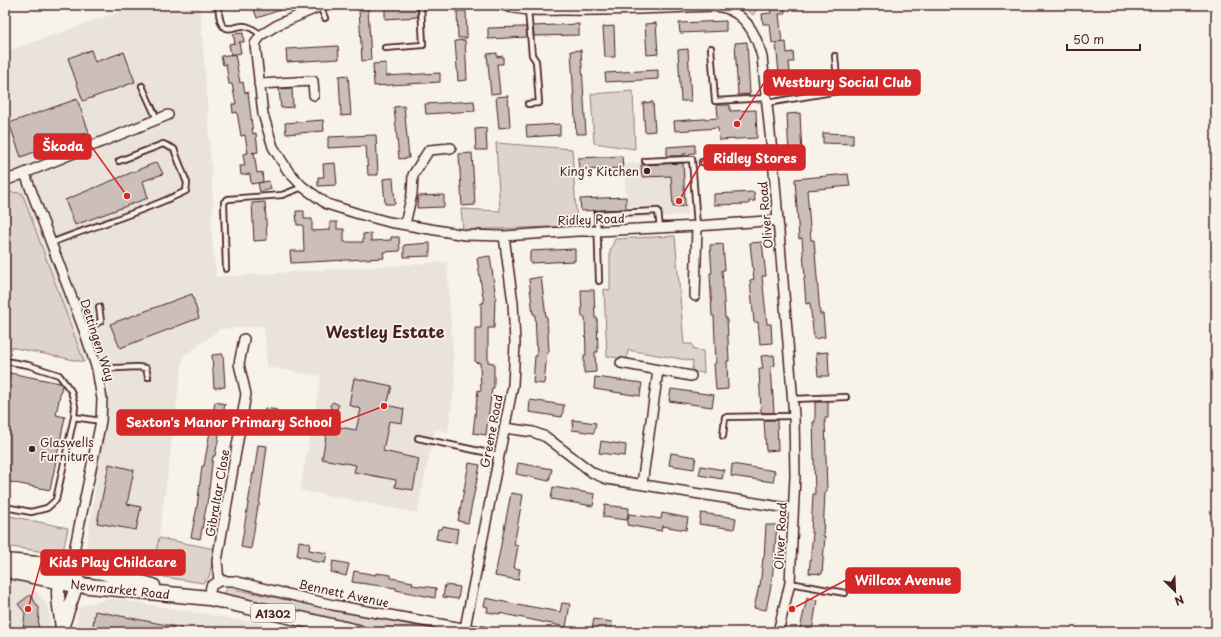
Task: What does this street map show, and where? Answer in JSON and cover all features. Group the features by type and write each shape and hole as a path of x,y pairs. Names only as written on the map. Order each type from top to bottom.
{"main road":[{"name":"Newmarket Road","path":"5,561 72,567 102,572 188,595"},
{"name":"Newmarket Road","path":"5,570 59,582 209,598 330,629 358,632"}],"street":[{"name":"Oliver Road","path":"503,5 511,8 528,10 712,6 730,7 747,23 759,46 762,57 767,100 794,416 795,476 790,583 778,632"},
{"path":"261,35 279,24 322,6"},
{"name":"Ridley Road","path":"261,35 255,44 263,114 273,147 288,171 303,187 327,204 389,222 465,235 504,236 697,226 778,220"},
{"path":"260,84 313,81 314,94"},
{"path":"5,181 168,115"},
{"path":"405,224 412,194 413,175 429,150 451,148"},
{"name":"Dettingen Way","path":"25,174 84,330 97,368 102,399 101,421 74,550 72,567"},
{"path":"695,296 697,226"},
{"name":"Greene Road","path":"465,628 498,455 505,428 512,385 515,342 513,303 504,236"},
{"name":"Gibraltar Close","path":"219,581 217,561 246,394 239,364 244,339"},
{"path":"621,363 658,371 692,376"},
{"path":"642,484 658,371"},
{"path":"505,428 533,432 546,437 593,473 607,479 793,509"},
{"path":"72,567 77,577 77,584 62,630 58,604 59,582 62,574 72,567"},
{"path":"209,598 211,586 219,581"},
{"name":"Bennett Avenue","path":"219,581 233,581 333,605 485,632"}],"lane":[{"path":"218,5 224,28 228,29 245,26 254,29 261,35"},
{"path":"385,48 423,45 421,5"},
{"path":"322,6 325,18"},
{"path":"528,10 532,55 536,62 539,103 528,104"},
{"path":"711,48 715,101 767,100 838,91 835,56"},
{"path":"142,86 157,119"},
{"path":"51,243 150,207 186,191 187,183 174,149 163,144 119,161"},
{"path":"702,162 772,156"},
{"path":"644,161 692,159 697,226"},
{"path":"226,269 224,202 228,199 282,195 303,187"},
{"path":"599,281 598,214 658,211 660,228"},
{"path":"84,330 101,321 100,307"},
{"path":"5,361 28,365 59,375 71,391 75,406 56,500 47,508 31,512 5,507"},
{"path":"97,368 146,368 148,377"},
{"path":"793,399 846,397"},
{"path":"723,436 725,417 794,416"},
{"path":"74,417 101,421"},
{"path":"418,438 498,455"},
{"path":"790,583 845,593"}],"shaded area":[{"path":"139,5 200,5 213,203 211,229 216,277 447,262 455,384 448,432 435,429 417,513 300,490 321,376 267,367 264,326 220,329 183,357 159,538 153,564 86,549 108,406 109,382 101,355 84,362 5,346 5,52"},
{"path":"741,5 759,5 753,15"},
{"path":"633,91 635,149 594,143 591,94"},
{"path":"496,143 572,149 577,226 463,230 461,209 500,211"},
{"path":"685,161 688,215 629,219 625,184 625,164"},
{"path":"5,192 22,193 84,362 5,346"},
{"path":"675,236 684,344 692,344 694,350 703,351 704,373 692,371 693,361 628,350 627,360 607,356 604,289 610,290 610,251 615,239"},
{"path":"5,515 68,528 64,547 58,554 5,546"},
{"path":"159,538 215,549 209,577 203,583 151,575"},
{"path":"7,577 29,583 46,602 50,617 50,632 9,632"},
{"path":"228,588 447,632 398,632 330,620 224,594"},
{"path":"111,598 310,632 74,632 79,607"}],"building":[{"path":"252,5 292,5 292,6 257,18"},
{"path":"417,5 418,17 385,19 385,7"},
{"path":"770,5 784,5 785,14 779,14 782,42 772,43 770,24 763,24 762,14 771,13"},
{"path":"368,8 371,60 362,61 359,9"},
{"path":"457,11 466,11 467,38 458,38"},
{"path":"726,21 726,31 680,33 679,23"},
{"path":"656,23 658,54 647,55 645,24"},
{"path":"579,24 579,35 534,36 533,26"},
{"path":"614,26 615,57 605,57 603,27"},
{"path":"526,27 527,37 488,39 488,28"},
{"path":"243,33 244,42 239,42 241,53 231,55 229,44 235,43 233,34"},
{"path":"465,40 467,80 458,81 455,41"},
{"path":"747,42 750,94 738,95 735,43"},
{"path":"786,42 787,53 793,52 794,62 789,62 792,92 781,93 776,43"},
{"path":"338,46 339,59 287,62 286,49"},
{"path":"688,49 691,101 681,101 678,50"},
{"path":"91,50 95,62 124,52 135,82 83,101 68,58"},
{"path":"581,50 586,134 576,134 571,51"},
{"path":"497,53 497,57 503,56 503,64 497,64 500,93 491,94 487,54"},
{"path":"235,54 240,83 243,82 245,93 248,92 253,134 256,133 258,152 254,153 257,173 262,172 263,182 251,184 250,174 241,175 240,166 245,166 243,154 248,153 245,135 241,136 237,112 233,113 232,104 236,104 232,84 229,84 226,64 223,65 221,56"},
{"path":"386,63 386,76 440,73 440,82 374,86 373,64"},
{"path":"658,70 658,79 606,82 605,73"},
{"path":"348,75 351,115 341,116 339,76"},
{"path":"292,88 293,107 281,108 279,89"},
{"path":"508,96 510,127 499,128 496,97"},
{"path":"77,99 89,132 21,157 9,123"},
{"path":"474,101 475,111 426,114 425,104"},
{"path":"653,102 655,131 645,132 643,103"},
{"path":"717,105 730,105 730,111 756,110 757,138 719,140 718,128 675,131 674,121 718,118"},
{"path":"404,106 409,158 399,159 394,107"},
{"path":"800,113 802,156 789,156 787,114"},
{"path":"323,120 324,131 286,134 285,123"},
{"path":"560,124 560,135 527,137 526,126"},
{"path":"486,128 487,150 476,150 475,129"},
{"path":"823,133 853,134 853,144 823,143"},
{"path":"376,135 378,175 368,175 366,146 328,148 328,137"},
{"path":"695,145 695,153 683,154 683,156 667,156 667,147"},
{"path":"472,153 475,205 462,206 459,154"},
{"path":"622,156 623,168 579,170 578,158"},
{"path":"157,162 163,174 143,181 148,198 75,225 65,200"},
{"path":"335,163 337,185 318,186 318,177 324,177 323,164"},
{"path":"683,163 685,206 673,207 671,176 642,177 641,165"},
{"path":"848,174 850,186 807,190 811,240 814,240 820,314 823,314 825,337 814,339 810,303 806,304 802,238 799,239 795,179"},
{"path":"393,178 395,204 385,204 383,179"},
{"path":"269,181 271,189 260,192 258,183"},
{"path":"754,192 755,201 749,201 749,204 714,205 714,194"},
{"path":"444,195 444,207 417,208 418,196"},
{"path":"626,197 626,209 581,211 580,199"},
{"path":"265,202 267,240 254,241 252,203"},
{"path":"296,211 304,211 304,219 312,219 312,231 330,230 330,222 337,222 337,229 344,229 344,242 363,242 363,234 371,233 371,241 391,240 391,237 399,237 400,251 383,252 384,258 291,263 290,251 304,251 303,225 297,225"},
{"path":"762,242 766,276 762,276 767,324 771,324 772,343 760,344 758,322 754,322 750,280 754,279 750,243"},
{"path":"430,243 430,256 404,257 404,245"},
{"path":"723,244 725,270 722,270 725,318 727,318 729,361 727,361 728,389 716,390 710,245"},
{"path":"575,249 575,261 530,263 530,251"},
{"path":"490,256 496,298 494,328 488,328 488,362 494,363 494,388 492,388 486,435 473,433 478,390 481,391 480,363 475,362 475,328 481,328 481,303 484,303 477,258"},
{"path":"541,277 547,317 549,352 547,352 544,384 533,383 535,356 537,356 535,314 533,314 529,279"},
{"path":"581,290 594,290 598,352 595,352 596,372 584,373 584,355 586,355 585,317 582,317"},
{"path":"192,294 199,318 120,348 110,324"},
{"path":"828,352 829,376 818,376 816,353"},
{"path":"223,354 225,387 214,388 212,355"},
{"path":"774,355 775,365 771,366 774,413 764,413 761,412 759,369 763,369 761,356"},
{"name":"Glaswells Furniture","path":"5,372 60,383 62,385 56,415 65,417 50,490 5,481"},
{"path":"595,377 642,383 640,396 594,389"},
{"path":"354,378 392,386 387,405 404,409 402,423 389,421 383,451 419,459 413,490 395,487 396,480 354,472 356,465 322,459 328,425 356,430 361,409 349,405"},
{"path":"671,389 714,395 712,407 669,401"},
{"path":"530,400 564,405 562,417 529,412"},
{"path":"215,402 225,404 215,456 213,456 208,498 200,539 191,537 197,507 202,466 204,466"},
{"path":"333,402 339,405 337,409 334,410 331,409 330,405"},
{"path":"815,402 828,402 828,418 825,418 827,492 825,492 823,536 825,536 822,574 809,573 813,533 811,533 813,494 815,494 813,422 815,422"},
{"path":"265,408 277,410 273,432 261,430"},
{"path":"573,420 596,423 594,433 572,430"},
{"path":"764,420 777,420 778,450 766,451"},
{"path":"601,441 626,445 625,456 599,453"},
{"path":"258,445 267,446 259,506 251,549 241,547"},
{"path":"671,453 696,457 694,469 669,465"},
{"path":"469,463 480,465 468,523 458,521"},
{"path":"518,463 552,469 549,481 516,474"},
{"path":"109,464 134,470 127,504 141,507 136,530 97,523"},
{"path":"732,464 775,471 773,482 731,476"},
{"path":"701,466 724,470 722,479 699,475"},
{"path":"553,487 595,494 593,506 551,499"},
{"path":"511,493 523,495 514,545 518,546 514,568 520,569 518,580 495,576"},
{"path":"605,505 629,508 627,520 603,517"},
{"path":"662,513 688,518 686,530 662,526 661,531 627,525 629,514 661,519"},
{"path":"701,513 736,518 734,529 699,524"},
{"path":"766,525 777,525 772,581 766,610 754,608 760,586 764,558"},
{"path":"443,526 458,529 456,543 436,539 438,529 442,529"},
{"path":"299,541 310,543 309,550 327,553 325,563 311,561 311,559 297,556"},
{"path":"333,561 349,564 346,576 331,572"},
{"path":"354,571 376,575 376,573 391,575 391,578 413,582 412,585 436,588 435,598 396,590 396,588 352,582"},
{"path":"445,585 460,587 458,599 443,597"},
{"path":"30,595 39,608 38,631 23,630 25,613 18,604"},
{"path":"486,598 527,607 560,612 562,603 570,604 566,627 499,613 487,612 488,607 484,606"},
{"path":"807,598 817,600 812,631 800,629"},
{"path":"95,611 182,628 181,632 92,632"},
{"path":"594,619 612,622 611,632 591,632"}],"place":[{"name":"Westbury Social Club","path":"737,124"},
{"name":"King's Kitchen","path":"647,171"},
{"name":"Škoda","path":"127,196"},
{"name":"Ridley Stores","path":"679,201"},
{"name":"Sexton's Manor Primary School","path":"384,406"},
{"name":"Glaswells Furniture","path":"32,449"},
{"name":"Kids Play Childcare","path":"28,609"},
{"name":"Willcox Avenue","path":"792,609"}],"district":[{"name":"Westley Estate","path":"385,331"}]}
